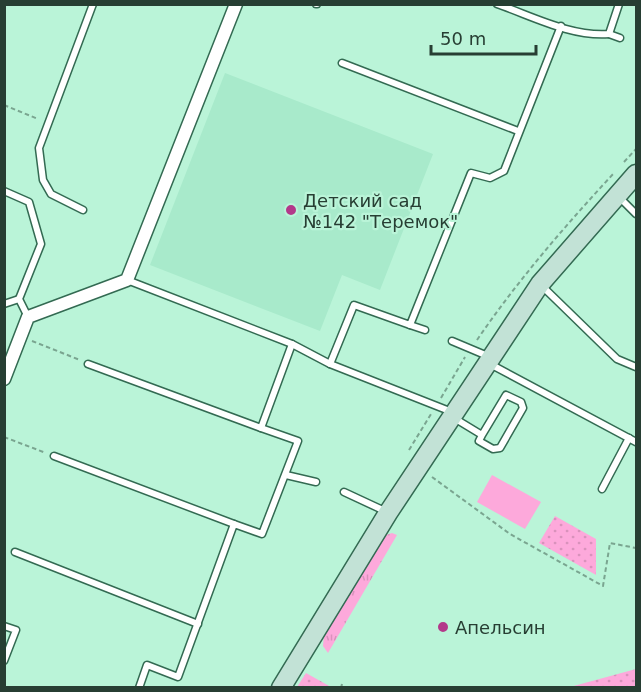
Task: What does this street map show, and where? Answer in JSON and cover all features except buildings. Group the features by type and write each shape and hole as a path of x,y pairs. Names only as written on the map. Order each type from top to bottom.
{"street":[{"path":"4,379 28,317 127,280 236,4"},
{"path":"281,687 388,513 540,284 636,174"}],"lane":[{"path":"83,210 51,194 43,180 39,148 93,4"},
{"path":"497,4 581,33 609,34 620,38"},
{"path":"609,34 619,4"},
{"path":"410,325 471,173 490,178 504,171 561,26"},
{"path":"342,63 518,131"},
{"path":"4,191 29,201 41,244 19,299 28,317"},
{"path":"618,196 636,214"},
{"path":"127,280 292,344 330,364 453,415 482,435"},
{"path":"540,284 617,359 636,367"},
{"path":"4,304 19,299"},
{"path":"330,364 354,305 425,330"},
{"path":"452,341 489,359 636,442"},
{"path":"261,428 292,344"},
{"path":"54,456 262,534 286,475 298,441 88,364"},
{"path":"507,395 521,402 522,408 500,447 493,449 479,441 482,435 507,395"},
{"path":"602,489 629,438"},
{"path":"286,475 316,482"},
{"path":"344,492 388,513"},
{"path":"139,687 147,665 178,676 234,524"},
{"path":"15,552 198,624"},
{"path":"4,626 16,630 4,661"}],"path":[{"path":"4,105 48,123"},
{"path":"21,336 88,364"},
{"path":"4,437 54,456"},
{"path":"432,477 510,534 603,586 610,543 636,548"}],"shaded area":[{"name":"Детский сад №142 \"Теремок\"","path":"225,73 433,154 380,290 342,275 320,331 150,265"}],"green space":[{"path":"492,475 541,502 525,529 477,502"},
{"path":"555,516 596,539 596,575 539,543"},
{"path":"392,533 397,535 328,653 323,646 324,634 383,536"},
{"path":"636,669 636,687 570,687"},
{"path":"306,673 331,687 297,687"}],"place":[{"name":"Детский сад №142 \"Теремок\"","path":"291,210"},
{"name":"Апельсин","path":"443,627"}]}
